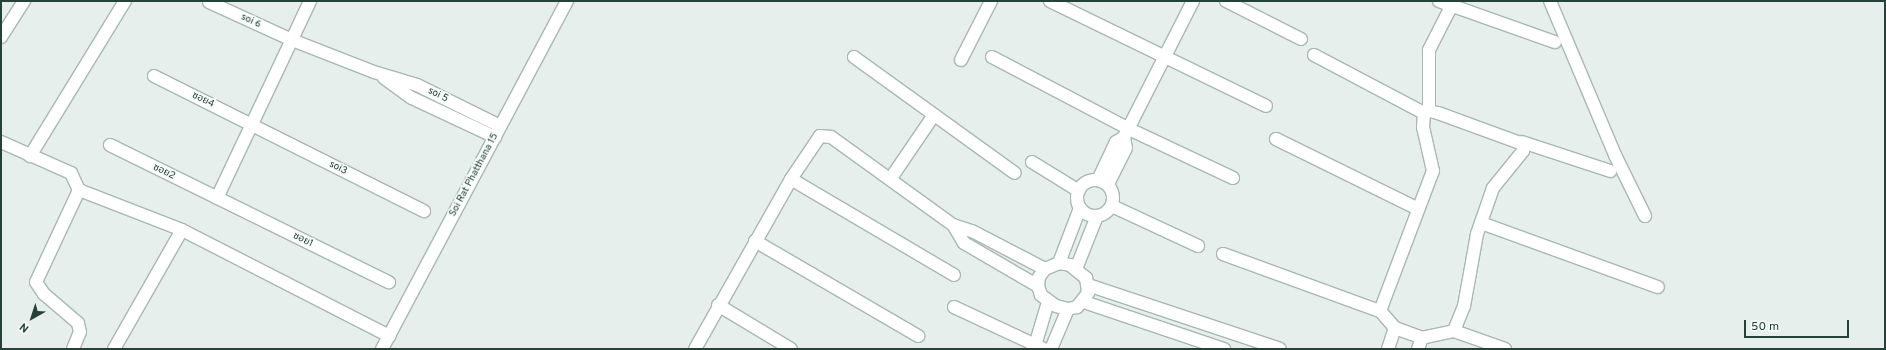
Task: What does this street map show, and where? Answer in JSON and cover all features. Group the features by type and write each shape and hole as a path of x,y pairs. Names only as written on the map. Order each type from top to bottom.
{"street":[{"path":"1,37 24,1"},
{"path":"30,156 125,1"},
{"path":"217,198 310,1"},
{"name":"Soi Rat Phatthana 15","path":"382,349 567,1"},
{"path":"961,60 991,1"},
{"path":"1052,1 1266,106"},
{"path":"1103,182 1116,142 1126,133 1193,1"},
{"path":"1226,1 1301,39"},
{"path":"1439,1 1453,4 1555,42"},
{"path":"1550,1 1615,155 1645,216"},
{"name":"soi 6","path":"209,2 292,40"},
{"path":"1380,311 1433,171 1423,127 1427,112 1429,50 1453,4"},
{"name":"soi 5","path":"292,40 374,72 412,98 497,131"},
{"path":"1314,55 1427,112 1610,171"},
{"path":"854,57 1015,173"},
{"path":"992,57 1126,133 1233,178"},
{"name":"ซอย4","path":"154,76 252,124"},
{"path":"891,178 934,115"},
{"name":"soi3","path":"252,124 424,211"},
{"path":"695,349 718,305 791,179 822,135 832,137 891,178 952,225 964,243 1038,286"},
{"path":"1276,138 1418,209"},
{"path":"1,142 71,173 79,190 182,230 389,336"},
{"path":"1454,331 1464,306 1480,223 1492,188 1523,151 1522,142"},
{"name":"ซอย2","path":"110,146 217,198"},
{"path":"1032,162 1078,191"},
{"path":"791,179 954,275"},
{"path":"1059,263 1080,208 1078,191 1086,182 1103,182 1114,195 1112,206 1108,211 1097,216 1085,213 1080,208"},
{"path":"72,349 80,332 78,323 44,294 36,282 79,190"},
{"name":"ซอย1","path":"217,198 389,282"},
{"path":"1112,206 1198,246"},
{"path":"1076,268 1097,216"},
{"path":"1480,223 1658,287"},
{"path":"952,225 972,231 1045,269"},
{"path":"114,349 182,230"},
{"path":"755,241 918,336"},
{"path":"1223,254 1380,311 1396,328 1420,344 1454,331 1505,349"},
{"path":"1068,309 1048,302 1041,295 1038,286 1039,277 1045,269 1059,263 1076,268 1088,285 1088,293 1084,302"},
{"path":"1088,285 1280,349"},
{"path":"954,307 1037,348 1048,302"},
{"path":"1050,349 1068,309 1084,302 1224,349"},
{"path":"718,305 790,349"},
{"path":"1388,349 1396,328"}]}
